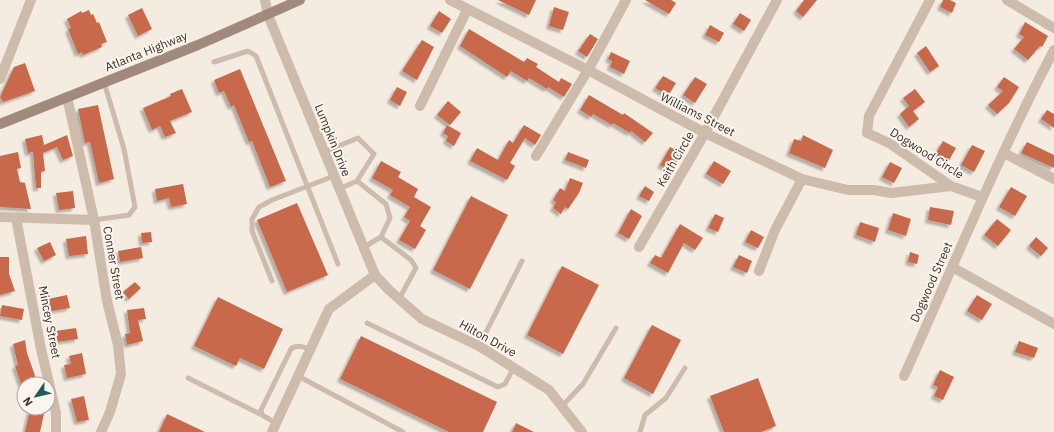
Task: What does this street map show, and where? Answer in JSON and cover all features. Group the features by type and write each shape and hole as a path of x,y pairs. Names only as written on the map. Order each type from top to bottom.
{"main road":[{"name":"Atlanta Highway","path":"0,124 268,15 300,0"}],"street":[{"path":"0,79 32,0"},
{"name":"Lumpkin Drive","path":"265,0 268,15 375,275"},
{"name":"Williams Street","path":"450,0 467,10 588,70 704,133 802,179 848,190 874,190 891,193 951,186"},
{"path":"536,156 588,70 626,0"},
{"name":"Keith Circle","path":"639,247 777,0"},
{"name":"Dogwood Circle","path":"930,0 869,116 866,133 889,143 951,186 982,197"},
{"path":"1007,0 1054,28"},
{"path":"420,106 467,10"},
{"path":"982,197 1026,104 1054,50"},
{"name":"Conner Street","path":"67,97 94,220 107,301 118,345 121,374 110,412 101,432"},
{"path":"1004,153 1054,179"},
{"path":"759,271 775,230 802,179"},
{"name":"Dogwood Street","path":"904,376 982,197"},
{"path":"0,217 94,220"},
{"name":"Mincey Street","path":"16,218 41,349 56,412 56,432"},
{"path":"952,267 1054,324"},
{"path":"274,428 329,309 375,275"},
{"name":"Hilton Drive","path":"375,275 422,319 478,346 549,390 582,432"}],"lane":[{"path":"214,62 248,51 256,56 338,264"},
{"path":"94,220 129,215 135,208 124,149 104,82"},
{"path":"324,152 358,138 374,154 357,181 339,189"},
{"path":"272,281 252,231 252,219 259,207 272,200 334,176"},
{"path":"357,181 386,204 390,218 381,237 364,246"},
{"path":"381,237 411,260 416,268 399,299"},
{"path":"478,346 522,261"},
{"path":"367,323 498,387 505,384 514,367"},
{"path":"562,406 583,384 616,328"},
{"path":"262,415 261,410 291,349 295,346 310,349"},
{"path":"640,432 645,415 666,398 685,368"},
{"path":"298,376 402,432"},
{"path":"188,378 262,415 274,428"}],"building":[{"path":"498,0 536,0 529,15"},
{"path":"645,0 671,0 676,3 669,14"},
{"path":"804,0 817,0 803,17 796,11"},
{"path":"943,0 950,0 956,3 952,13 940,7"},
{"path":"554,7 569,12 563,30 549,26"},
{"path":"142,8 152,29 138,36 128,15"},
{"path":"89,10 91,15 93,14 97,23 99,22 107,42 101,44 102,47 83,55 82,52 78,54 68,29 71,28 67,19 81,11 82,13"},
{"path":"439,11 451,19 442,33 430,26"},
{"path":"740,13 751,20 744,31 733,24"},
{"path":"1025,22 1048,36 1042,47 1040,46 1028,60 1014,49 1024,37 1019,34"},
{"path":"710,25 724,33 719,42 705,35"},
{"path":"469,29 524,62 527,58 538,64 536,67 559,82 561,78 572,84 564,97 529,78 527,81 511,71 507,77 460,46"},
{"path":"590,34 598,39 587,57 578,51"},
{"path":"422,40 434,47 417,80 402,71"},
{"path":"926,46 939,66 930,72 917,53"},
{"path":"611,52 630,61 624,74 610,67 612,61 608,59"},
{"path":"25,63 35,91 3,102 0,97 14,67"},
{"path":"240,69 286,181 270,187 252,141 249,142 234,105 231,107 224,91 219,93 214,80"},
{"path":"663,76 676,83 668,96 655,88"},
{"path":"695,77 707,84 695,103 683,95"},
{"path":"1004,77 1019,87 1009,103 997,114 988,105 1003,91 997,87"},
{"path":"397,87 407,92 400,106 390,100"},
{"path":"182,89 192,112 170,121 176,133 165,137 160,126 152,130 143,108 171,96 170,94"},
{"path":"915,89 925,102 913,111 919,119 909,127 900,114 909,106 903,98"},
{"path":"589,95 623,115 624,113 653,133 645,142 631,131 630,133 613,123 612,125 593,114 591,117 580,110"},
{"path":"448,101 461,112 450,125 437,115"},
{"path":"98,105 114,179 99,183 90,142 85,143 78,109"},
{"path":"1047,110 1054,114 1054,128 1041,119"},
{"path":"447,125 461,133 454,146 446,141 448,136 443,133"},
{"path":"524,125 541,135 535,145 525,138 510,163 515,166 507,180 470,161 477,148 498,160 509,140 513,143"},
{"path":"42,135 44,145 67,135 73,156 63,160 57,147 43,153 45,171 41,172 41,188 36,188 33,152 28,153 25,139"},
{"path":"803,135 833,150 825,168 789,153 794,139 801,141"},
{"path":"943,141 956,148 948,162 935,155"},
{"path":"1027,142 1054,155 1054,168 1021,153"},
{"path":"972,145 985,151 974,172 961,165"},
{"path":"670,147 682,153 672,171 660,165"},
{"path":"18,152 21,168 17,169 20,182 25,183 31,209 0,207 0,156"},
{"path":"568,152 589,160 586,168 565,160"},
{"path":"381,161 401,172 398,177 418,189 414,197 431,207 420,226 426,230 415,249 399,240 410,221 404,217 410,207 390,195 393,190 372,178"},
{"path":"714,161 731,171 723,184 706,174"},
{"path":"890,162 902,168 894,183 882,177"},
{"path":"570,178 583,183 579,193 568,209 565,207 561,214 553,208 556,202 553,200 560,188 565,191"},
{"path":"183,184 187,204 171,207 169,198 157,201 155,189"},
{"path":"645,186 654,192 649,201 639,196"},
{"path":"1011,187 1027,196 1015,216 999,207"},
{"path":"73,191 75,208 59,210 56,193"},
{"path":"471,196 508,215 470,289 433,270"},
{"path":"297,203 328,275 287,292 257,220"},
{"path":"930,207 954,211 951,225 928,220"},
{"path":"631,209 642,216 629,239 618,233"},
{"path":"893,213 911,219 906,236 888,230"},
{"path":"715,214 724,218 718,232 708,228"},
{"path":"997,219 1011,230 998,246 984,235"},
{"path":"860,222 879,228 875,242 856,235"},
{"path":"680,224 703,238 695,250 684,243 668,273 650,263 655,255 661,258"},
{"path":"751,230 764,237 758,248 745,242"},
{"path":"151,232 152,242 142,243 141,233"},
{"path":"86,236 88,254 69,256 66,239"},
{"path":"1036,237 1048,248 1041,256 1029,246"},
{"path":"50,242 56,255 44,261 37,248"},
{"path":"141,247 143,258 120,262 118,251"},
{"path":"910,252 919,255 917,264 908,262"},
{"path":"739,255 752,261 747,273 733,267"},
{"path":"0,257 9,257 9,274 15,291 0,295"},
{"path":"562,266 599,285 563,354 527,335"},
{"path":"135,282 141,288 129,299 123,292"},
{"path":"67,295 70,308 51,311 48,299"},
{"path":"977,295 992,304 982,320 967,311"},
{"path":"218,297 283,329 264,369 240,358 236,366 194,346"},
{"path":"2,305 24,309 22,320 0,316"},
{"path":"144,308 146,319 138,320 143,341 127,345 125,334 130,333 127,310"},
{"path":"652,325 681,340 653,394 624,378"},
{"path":"76,328 78,339 56,342 55,331"},
{"path":"361,336 497,402 483,432 449,432 340,379"},
{"path":"25,340 27,353 35,376 18,376 15,366 18,365 13,344"},
{"path":"1019,341 1038,348 1034,358 1015,352"},
{"path":"82,353 86,374 67,378 64,365 71,364 69,356"},
{"path":"940,370 954,377 943,400 934,396 938,387 933,385"},
{"path":"758,378 776,426 761,432 724,432 710,396"},
{"path":"84,396 89,420 77,422 71,399"},
{"path":"167,414 205,432 159,432"},
{"path":"29,416 44,416 40,432 25,432"},
{"path":"516,423 534,432 512,432"}]}
